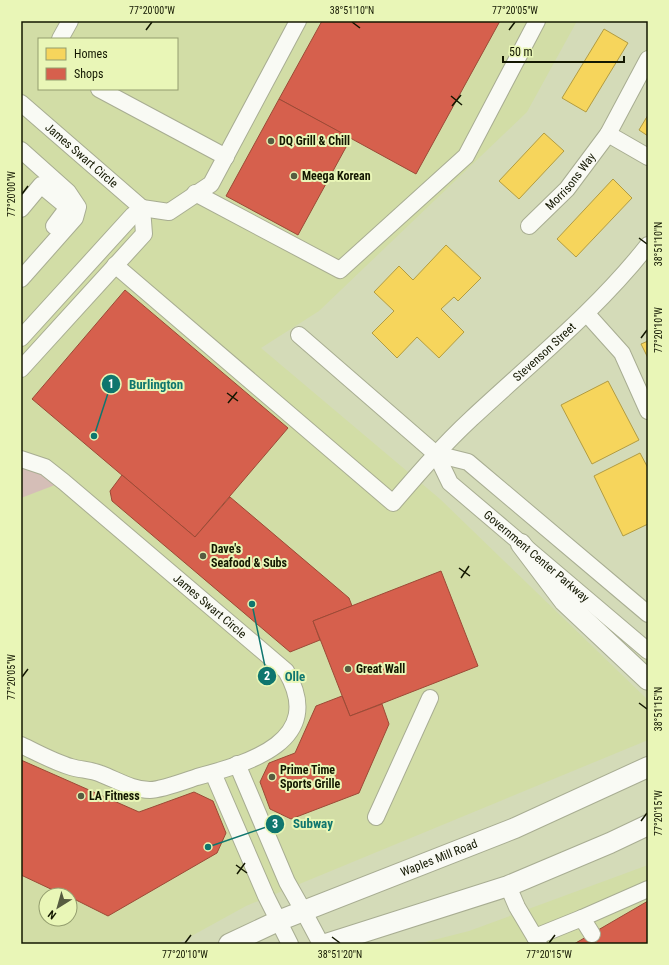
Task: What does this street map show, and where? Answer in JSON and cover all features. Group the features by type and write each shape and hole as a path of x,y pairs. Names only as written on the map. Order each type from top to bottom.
{"main road":[{"path":"521,544 564,601 648,680"},
{"name":"Waples Mill Road","path":"228,944 278,922 515,828 648,768"},
{"path":"326,944 508,886 610,843 648,825"}],"street":[{"path":"61,38 70,21"},
{"path":"21,338 133,215 142,208 169,212 211,184 298,21"},
{"path":"195,194 340,270 466,156 537,21"},
{"name":"Morrisons Way","path":"529,226 567,189 608,134 648,59"},
{"path":"101,90 226,157"},
{"name":"James Swart Circle","path":"21,103 142,208"},
{"path":"608,134 648,157"},
{"path":"21,150 68,192 78,207 75,218 21,279"},
{"path":"21,209 41,185 65,205 66,210 21,265"},
{"path":"21,368 144,234 142,208"},
{"name":"Stevenson Street","path":"115,265 393,503 436,454 471,419 587,314 648,245"},
{"path":"587,314 622,352 648,411"},
{"name":"Government Center Parkway","path":"299,335 436,454 450,483 648,651"},
{"path":"21,344 33,355"},
{"name":"Government Center Parkway","path":"436,454 468,462 648,614"},
{"name":"James Swart Circle","path":"21,459 45,467 64,482 286,671 297,694 294,724 287,737 276,747 213,773 151,790 123,784 100,773 72,768 21,745"},
{"path":"376,817 430,698"},
{"path":"237,764 287,882 321,944"},
{"path":"213,773 278,922 290,944"},
{"path":"508,886 517,907 537,941 582,918 648,889"},
{"path":"582,918 592,934"}],"shaded area":[{"path":"21,21 577,21 527,112 319,311 261,348 440,499 648,700 648,740 246,906 177,944 21,944"},
{"path":"21,465 39,472 55,485 21,498"},
{"path":"648,865 648,944 418,944 469,931"}],"building: Homes":[{"path":"604,29 628,43 586,112 562,98"},
{"path":"648,115 648,136 639,130"},
{"path":"544,133 564,151 519,199 499,181"},
{"path":"613,179 632,198 576,257 557,239"},
{"path":"446,245 481,278 458,301 454,297 441,309 464,332 439,358 417,337 397,358 372,333 394,311 374,292 399,266 413,280"},
{"path":"648,341 648,358 641,344"},
{"path":"608,381 639,440 592,464 561,405"},
{"path":"640,453 648,468 648,524 623,536 594,476"}],"building: Shops":[{"path":"322,21 500,21 416,174 279,99"},
{"path":"279,99 351,138 298,235 226,196"},
{"path":"125,290 288,428 195,537 32,399"},
{"path":"122,475 195,537 230,497 349,598 352,606 313,621 320,640 290,652 112,501 110,491"},
{"path":"441,571 478,666 350,716 313,621"},
{"path":"342,696 350,716 382,704 389,724 359,793 291,819 270,809 260,782 269,763 295,753 316,706"},
{"path":"21,760 139,812 194,792 213,801 226,833 217,853 108,916 78,901 78,887 46,887 21,875"},
{"path":"648,901 648,944 574,944"}],"place":[{"name":"DQ Grill & Chill","path":"271,141"},
{"name":"Meega Korean","path":"294,176"},
{"name":"Burlington","path":"94,436"},
{"name":"Dave's Seafood & Subs","path":"203,556"},
{"name":"Olle","path":"252,604"},
{"name":"Great Wall","path":"348,669"},
{"name":"Prime Time Sports Grille","path":"272,777"},
{"name":"LA Fitness","path":"81,796"},
{"name":"Subway","path":"208,847"}]}
